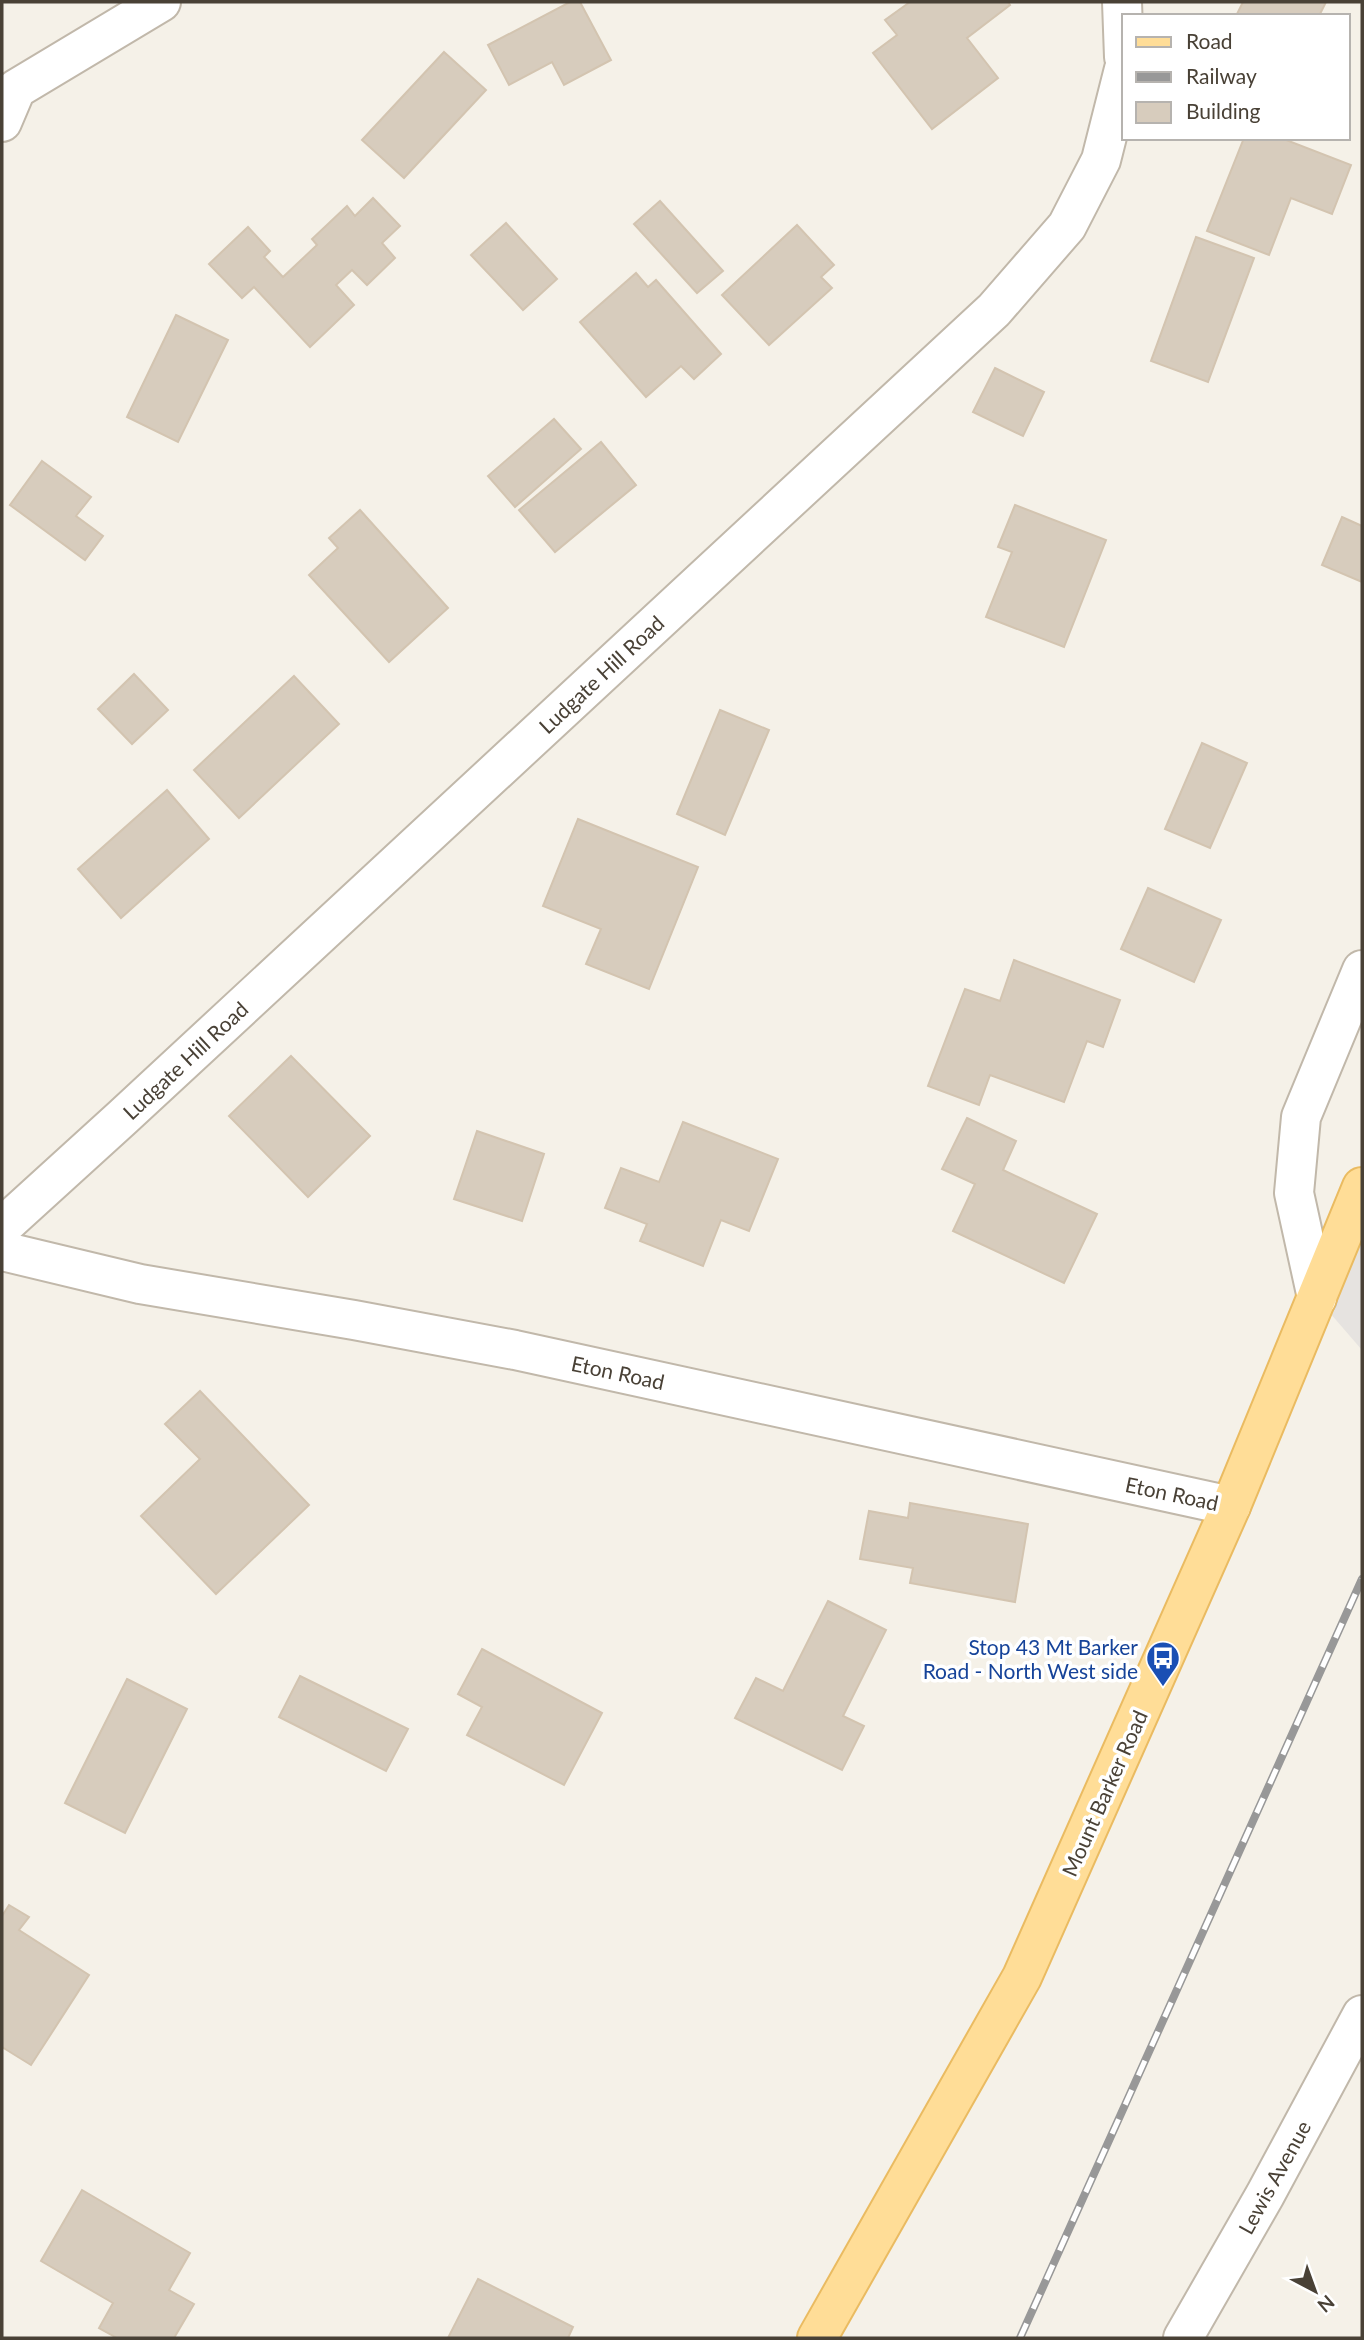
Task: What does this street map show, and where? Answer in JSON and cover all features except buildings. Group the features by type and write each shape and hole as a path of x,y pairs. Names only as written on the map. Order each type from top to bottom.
{"main road":[{"name":"Mount Barker Road","path":"817,2338 1022,1977 1231,1506 1362,1187"}],"street":[{"path":"2,122 16,89 161,2"},
{"name":"Ludgate Hill Road","path":"2,1227 994,310 1066,226 1101,159 1122,77"},
{"path":"1317,1298 1294,1193 1301,1117 1362,970"},
{"name":"Eton Road","path":"2,1251 140,1283 515,1350 1231,1506"},
{"name":"Lewis Avenue","path":"1183,2338 1265,2195 1362,2015"}],"shaded area":[{"path":"1362,1187 1362,1350 1317,1298"}],"railway":[{"path":"1020,2338 1362,1579"}],"place":[{"name":"Stop 43 Mt Barker Road - North West side","path":"1163,1688"}]}
